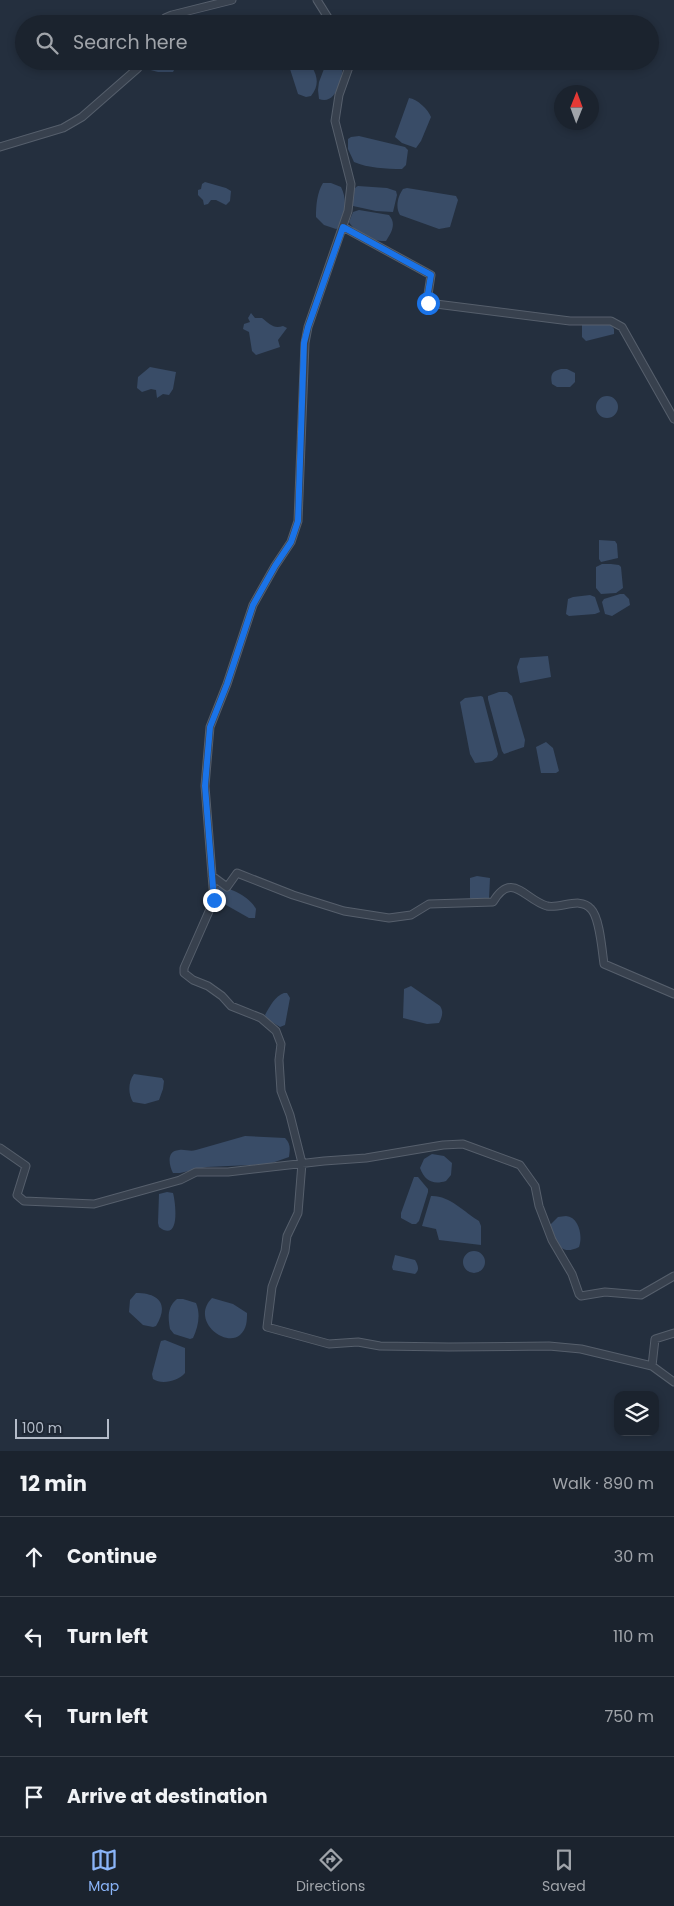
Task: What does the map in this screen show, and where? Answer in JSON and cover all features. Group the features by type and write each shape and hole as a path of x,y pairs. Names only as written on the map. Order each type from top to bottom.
{"street":[{"path":"172,15 232,0"},
{"path":"317,0 326,15"},
{"path":"0,147 63,128 82,117 136,70"},
{"path":"348,70 339,95 335,121 351,184 348,211 304,343 298,521 291,542 253,605 227,684 210,727 205,786 214,900 184,968 184,973 193,980 208,986 222,996 231,1006 261,1018 276,1031 281,1044 279,1060 281,1091 290,1115 302,1163 298,1213 287,1236 285,1251 272,1287 267,1327 329,1344 358,1342 380,1346 549,1346 581,1349 652,1366 674,1382"},
{"path":"343,227 431,275 428,303 570,321 611,321 622,327 674,419"},
{"path":"212,876 227,887 237,873 293,895 344,911 389,918 411,914 429,904 493,902 499,892 512,887 550,906 581,903 591,907 596,916 604,964 674,994"},
{"path":"0,1148 26,1166 17,1196 24,1201 94,1204 180,1180 196,1172 228,1172 366,1158 443,1145 463,1144 520,1165 534,1186 539,1206 552,1240 572,1274 581,1296 605,1292 641,1295 674,1276"},
{"path":"652,1366 655,1339 674,1333"}],"water":[{"path":"151,70 174,70 173,72"},
{"path":"290,70 314,70 316,78 314,92 311,96 306,97 298,94"},
{"path":"324,70 342,70 338,88 331,98 319,99 319,82"},
{"path":"409,98 422,105 431,117 416,148 402,143 395,137"},
{"path":"359,136 405,147 408,150 406,165 402,169 390,169 371,167 354,162 348,149 348,139"},
{"path":"205,182 231,191 230,201 226,205 216,200 211,200 208,204 204,205 203,200 198,195 198,190 201,189 202,184"},
{"path":"323,183 331,183 341,187 343,192 345,207 341,227 336,229 324,225 316,217 317,199"},
{"path":"358,186 387,188 396,191 397,195 393,212 376,211 353,206 353,192"},
{"path":"407,188 456,196 458,200 450,227 439,229 400,215 397,205 403,189"},
{"path":"359,210 389,215 393,225 386,241 365,236 352,226 349,222 353,212"},
{"path":"251,313 255,318 262,318 274,326 287,328 278,340 280,347 256,355 252,351 249,332 243,329 244,324 250,322 248,318"},
{"path":"584,323 611,325 614,329 614,334 586,341 582,337 582,325"},
{"path":"150,367 176,372 173,389 169,395 163,394 157,398 156,390 151,389 142,392 137,388 138,377"},
{"path":"561,369 567,369 575,373 575,382 570,387 557,387 552,384 552,374"},
{"path":"607,396 615,399 618,407 615,415 607,418 599,415 596,407 599,399"},
{"path":"599,540 615,541 618,558 601,562 599,559"},
{"path":"602,564 621,567 623,588 616,593 601,594 596,588 596,567"},
{"path":"624,594 629,599 630,605 612,616 605,614 602,602 604,599"},
{"path":"590,595 595,597 600,612 569,616 566,614 568,599"},
{"path":"548,656 551,677 520,683 517,667 520,658"},
{"path":"499,692 507,692 512,696 525,740 524,747 504,754 488,699 488,696"},
{"path":"483,697 498,754 492,761 475,763 470,754 460,702 465,698"},
{"path":"546,742 553,748 559,771 556,773 541,773 536,747"},
{"path":"477,876 490,878 489,899 473,901 470,898 470,878"},
{"path":"218,887 234,891 245,897 256,909 255,918 249,918 219,901 216,892"},
{"path":"411,986 440,1006 442,1014 439,1023 427,1024 403,1018 404,989"},
{"path":"287,993 290,998 285,1025 280,1027 267,1019 265,1015 275,999"},
{"path":"134,1074 162,1078 164,1081 163,1089 159,1100 145,1104 133,1102 129,1088"},
{"path":"245,1136 285,1138 290,1149 289,1157 269,1164 207,1167 173,1173 170,1166 170,1156 175,1151 194,1151"},
{"path":"432,1154 444,1156 452,1163 451,1175 446,1181 433,1182 424,1176 420,1168 424,1159"},
{"path":"414,1177 418,1177 428,1189 428,1192 419,1221 416,1224 412,1224 401,1218 401,1213"},
{"path":"173,1193 175,1220 170,1230 166,1231 159,1227 158,1223 159,1194"},
{"path":"431,1196 438,1196 450,1201 479,1221 481,1226 481,1245 439,1240 436,1229 422,1226"},
{"path":"566,1216 577,1223 580,1233 579,1247 572,1250 563,1249 559,1246 550,1225 558,1217"},
{"path":"474,1251 482,1254 485,1262 482,1270 474,1273 466,1270 463,1262 466,1254"},
{"path":"395,1255 415,1260 418,1271 415,1274 393,1270"},
{"path":"136,1293 151,1295 160,1302 162,1312 156,1326 143,1325 129,1312 130,1300"},
{"path":"212,1298 233,1304 247,1313 247,1321 240,1335 234,1338 226,1338 212,1330 207,1323 205,1315 206,1306"},
{"path":"177,1299 196,1303 198,1321 193,1338 190,1339 174,1334 170,1329 170,1309"},
{"path":"165,1340 185,1348 185,1373 174,1380 161,1382 153,1379 152,1374 161,1341"}],"route":[{"path":"214,900 207,792 205,786 210,727 227,684 253,605 291,542 298,521 304,343 343,227 431,275 427,293 428,303"}]}
